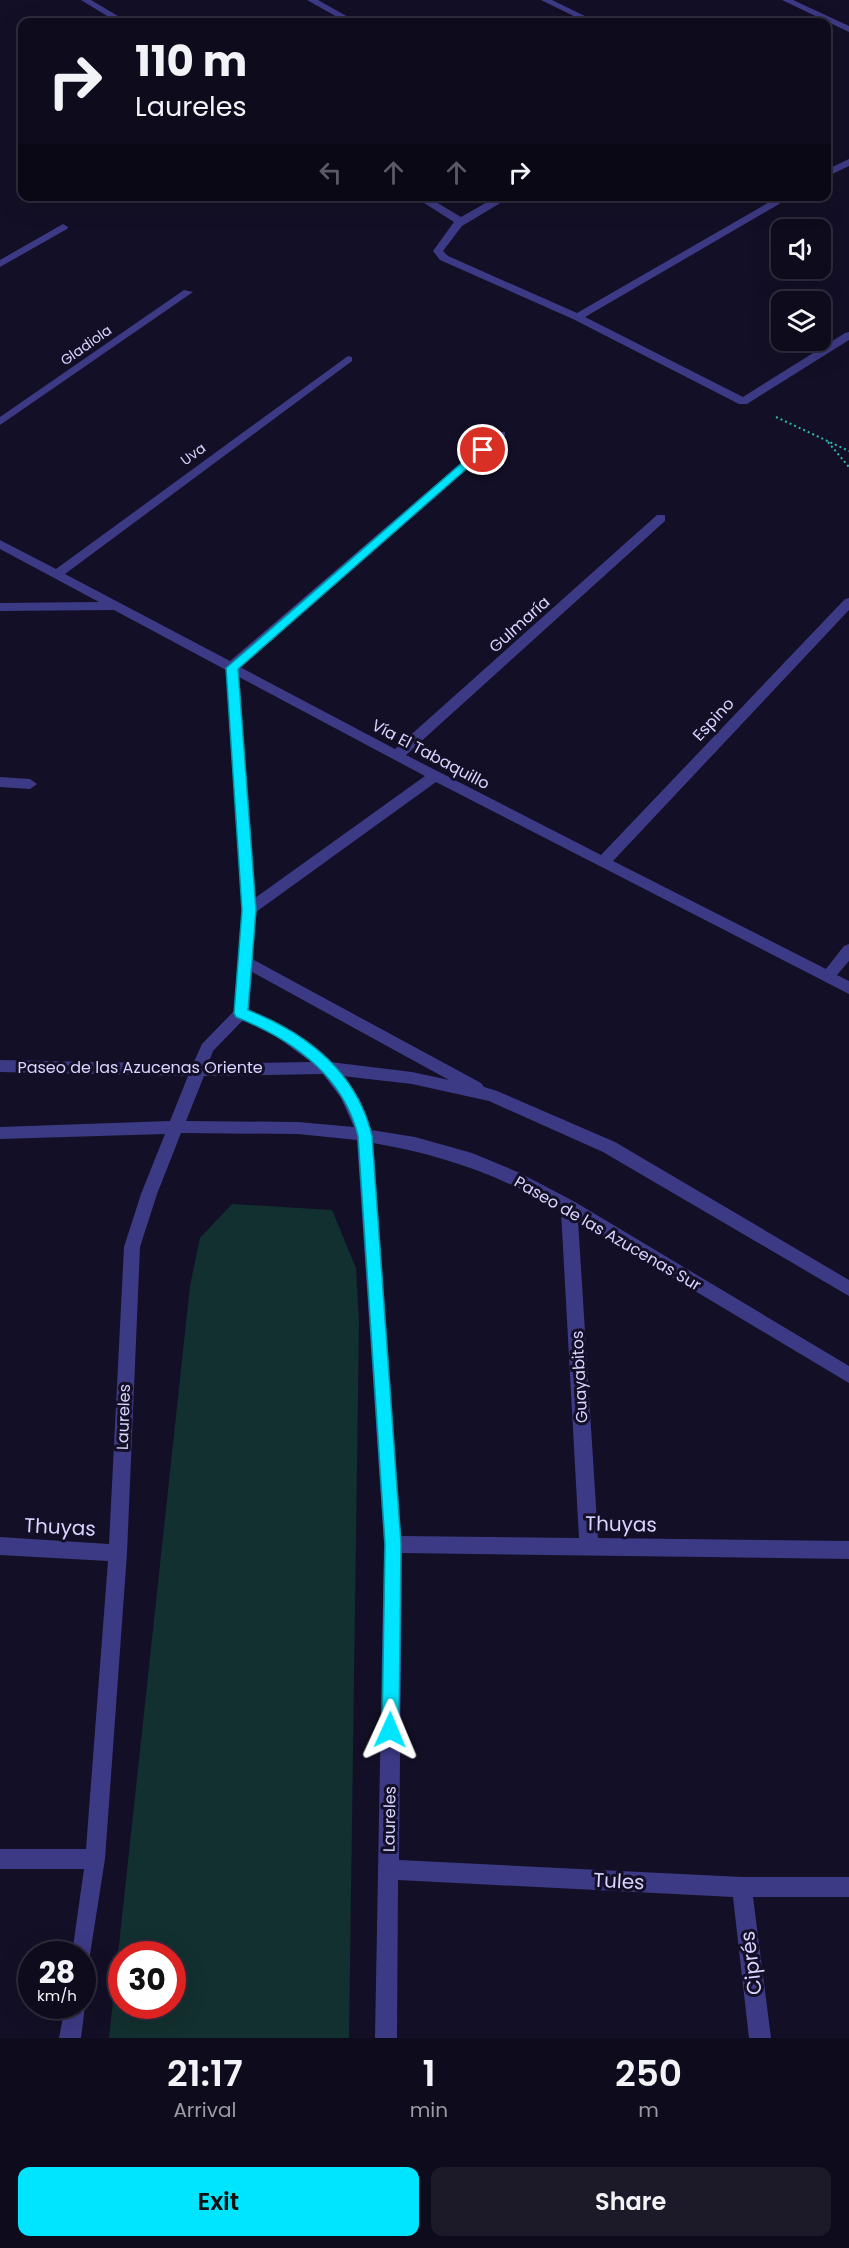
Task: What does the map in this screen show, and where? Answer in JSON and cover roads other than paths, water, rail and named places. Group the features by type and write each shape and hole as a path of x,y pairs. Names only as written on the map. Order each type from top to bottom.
{"street":[{"path":"85,0 116,18"},
{"path":"311,0 345,18"},
{"path":"545,0 583,18"},
{"path":"786,0 829,18"},
{"path":"831,19 846,25"},
{"path":"831,30 846,25"},
{"path":"831,171 849,162"},
{"path":"426,201 460,221"},
{"path":"498,201 460,221 444,239 438,251 444,258 577,317 743,402 849,335"},
{"path":"577,317 779,201"},
{"path":"0,264 63,227"},
{"name":"Gladiola","path":"0,422 188,292"},
{"name":"Uva","path":"57,574 348,358"},
{"path":"241,1013 249,910 232,668 501,434"},
{"name":"Gulmaría","path":"398,754 662,518"},
{"name":"Vía El Tabaquillo","path":"0,544 398,754 435,776 849,988"},
{"name":"Espino","path":"604,861 849,602"},
{"path":"0,607 118,606"},
{"path":"249,910 435,776"},
{"path":"0,782 30,784"},
{"path":"828,977 849,950"},
{"path":"245,962 492,1095 609,1148 849,1289"},
{"name":"Laureles","path":"84,1941 95,1859 118,1553 132,1246 207,1048 241,1013 270,1025 306,1047 330,1068 361,1118 365,1136 393,1544 386,2038"},
{"name":"Paseo de las Azucenas Oriente","path":"0,1066 198,1070 330,1068"},
{"path":"330,1068 412,1078 492,1095"},
{"name":"Paseo de las Azucenas Sur","path":"175,1128 278,1126 365,1136 471,1160 521,1180 569,1207 849,1375"},
{"path":"0,1133 175,1128"},
{"name":"Guayabitos","path":"569,1207 589,1546"},
{"name":"Thuyas","path":"393,1544 849,1550"},
{"name":"Thuyas","path":"0,1546 118,1553"},
{"path":"0,1859 95,1859"},
{"name":"Tules","path":"389,1870 742,1887 849,1887"},
{"name":"Ciprés","path":"742,1887 760,2038"},
{"path":"70,2038 73,2019"}]}
